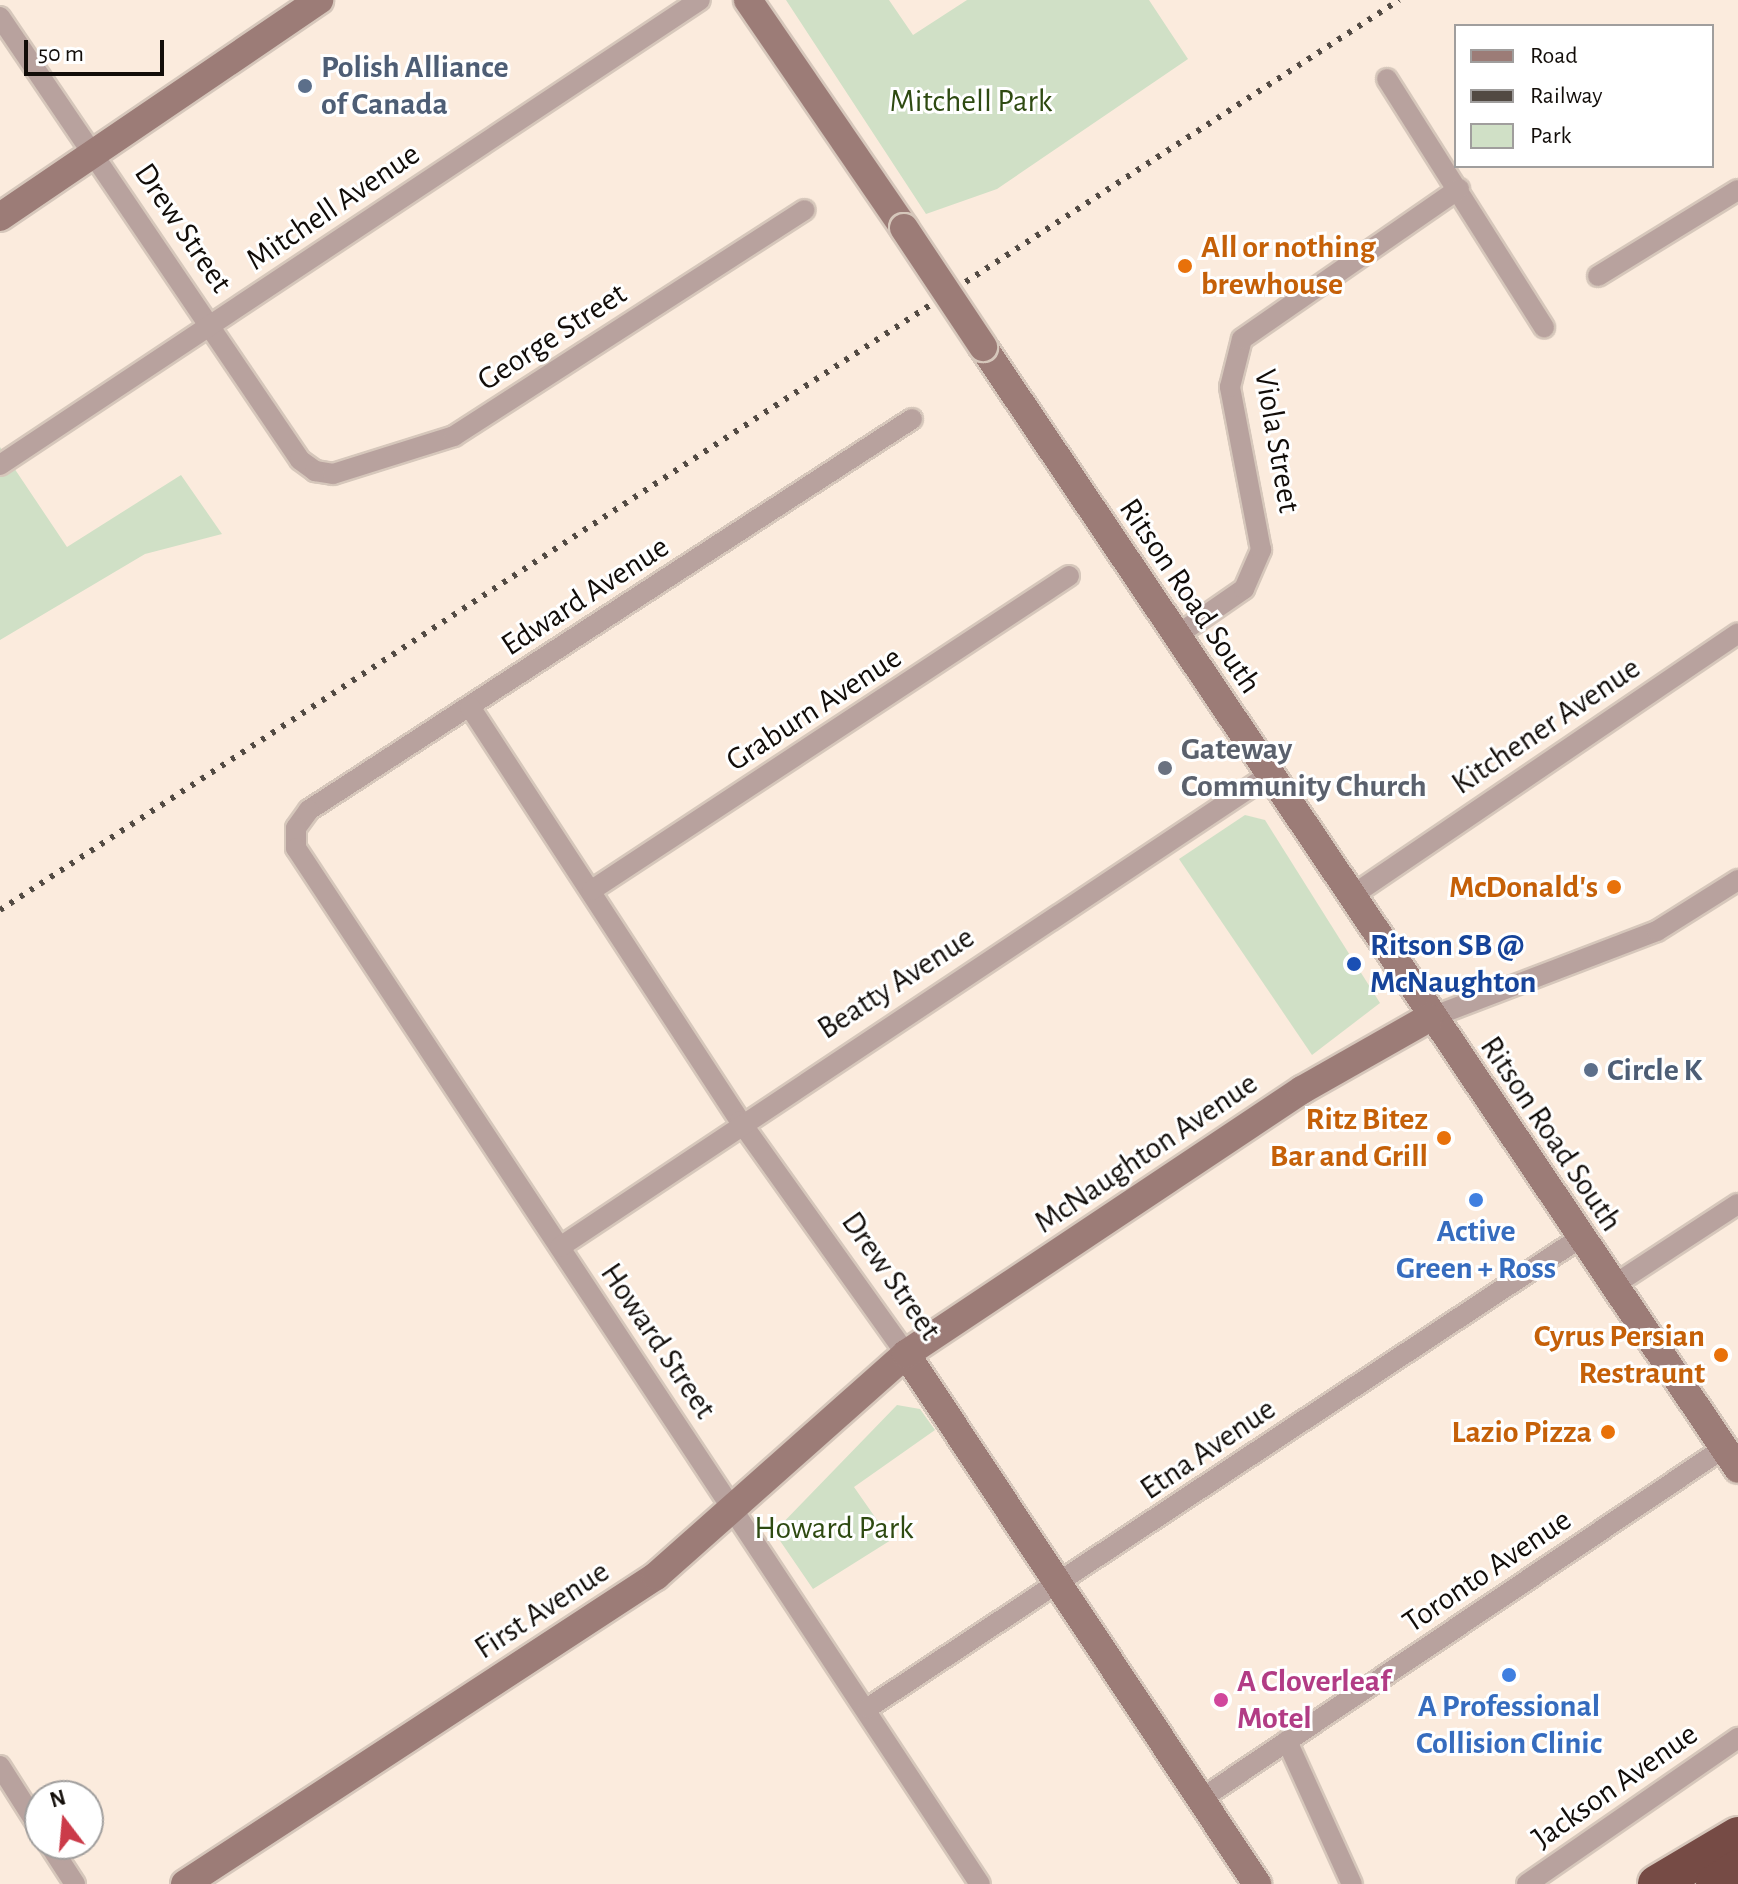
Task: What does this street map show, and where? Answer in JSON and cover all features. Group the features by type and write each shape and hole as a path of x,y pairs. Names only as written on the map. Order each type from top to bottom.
{"highway":[{"path":"1657,1884 1738,1836"},
{"path":"1715,1884 1738,1869"}],"main road":[{"path":"0,217 319,0"},
{"name":"Ritson Road South","path":"748,0 904,228 1429,1018 1731,1458"},
{"name":"McNaughton Avenue","path":"906,1354 1336,1068 1429,1018"},
{"name":"First Avenue","path":"185,1884 656,1576 736,1511 906,1354"},
{"name":"Drew Street","path":"906,1354 1204,1797 1257,1884"}],"street":[{"name":"Mitchell Avenue","path":"0,465 700,0"},
{"name":"Drew Street","path":"0,17 207,326 315,471"},
{"path":"1387,79 1544,327"},
{"name":"Viola Street","path":"1176,636 1244,589 1261,550 1230,387 1242,339 1459,189"},
{"path":"1598,276 1738,190"},
{"name":"George Street","path":"315,471 333,474 454,436 805,210"},
{"name":"Edward Avenue","path":"296,828 309,810 912,419"},
{"name":"Graburn Avenue","path":"592,890 1069,576"},
{"name":"Kitchener Avenue","path":"1350,897 1738,633"},
{"name":"Drew Street","path":"470,707 740,1121 906,1354"},
{"name":"Beatty Avenue","path":"560,1247 740,1121 1269,775"},
{"name":"Howard Street","path":"296,828 296,848 868,1708 980,1884"},
{"path":"1429,1018 1657,931 1738,880"},
{"path":"1614,1285 1738,1204"},
{"name":"Etna Avenue","path":"868,1708 1580,1238"},
{"name":"Toronto Avenue","path":"1204,1797 1731,1458"},
{"name":"Jackson Avenue","path":"1527,1884 1738,1738"},
{"path":"1287,1741 1352,1884"},
{"path":"0,1766 24,1804"},
{"path":"59,1860 75,1884"}],"green space":[{"name":"Mitchell Park","path":"786,0 889,0 913,35 967,0 1149,0 1188,59 997,189 926,214"},
{"path":"0,447 67,547 181,475 222,534 145,554 0,640"},
{"path":"1245,815 1265,820 1380,1003 1312,1055 1179,859"},
{"name":"Howard Park","path":"897,1405 920,1409 935,1430 854,1487 891,1540 813,1589 774,1532"}],"railway":[{"path":"0,910 1399,0"}],"place":[{"name":"Polish Alliance of Canada","path":"305,86"},
{"name":"All or nothing brewhouse","path":"1185,266"},
{"name":"Gateway Community Church","path":"1165,768"},
{"name":"McDonald's","path":"1614,887"},
{"name":"Ritson SB @ McNaughton","path":"1354,964"},
{"name":"Circle K","path":"1591,1070"},
{"name":"Ritz Bitez Bar and Grill","path":"1444,1138"},
{"name":"Active Green + Ross","path":"1476,1200"},
{"name":"Cyrus Persian Restraunt","path":"1721,1355"},
{"name":"Lazio Pizza","path":"1608,1432"},
{"name":"A Professional Collision Clinic","path":"1509,1675"},
{"name":"A Cloverleaf Motel","path":"1221,1700"}]}
